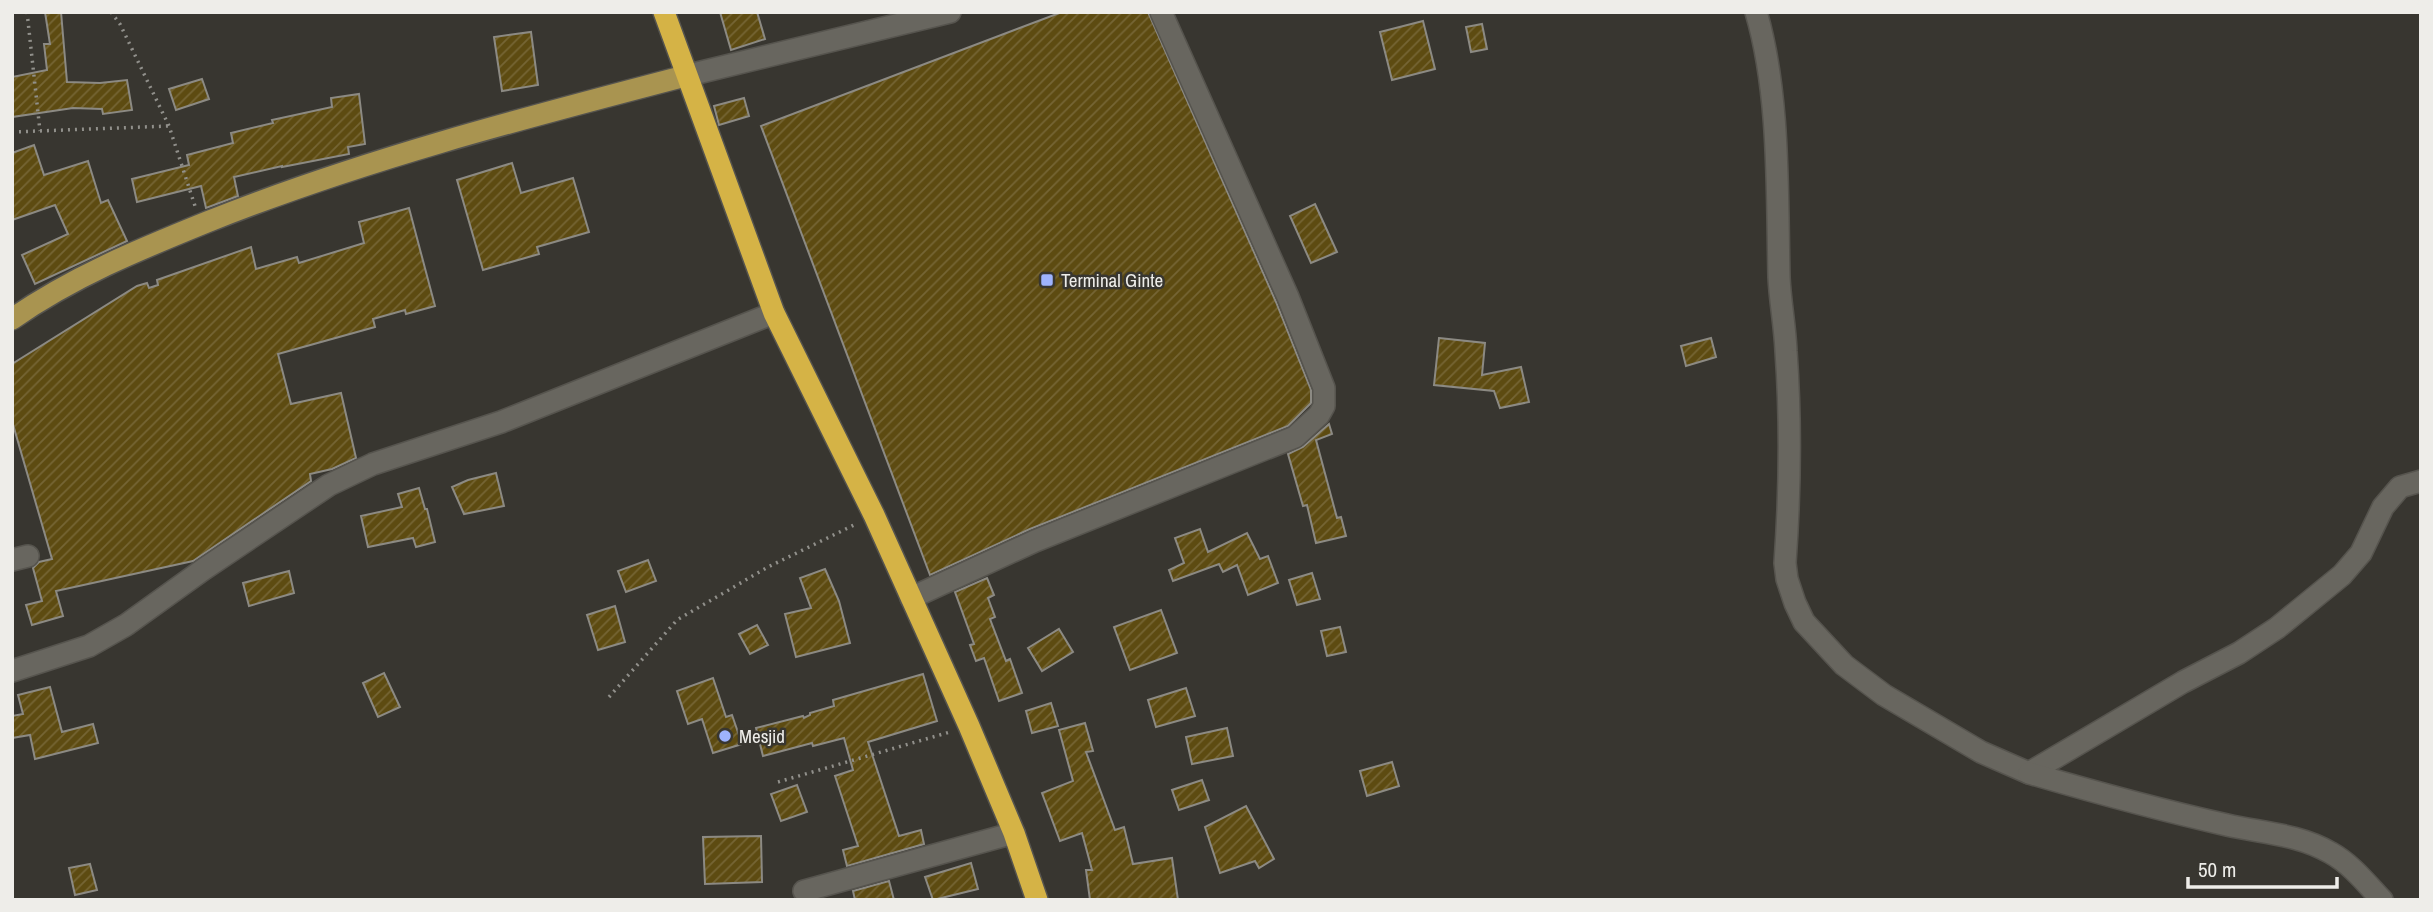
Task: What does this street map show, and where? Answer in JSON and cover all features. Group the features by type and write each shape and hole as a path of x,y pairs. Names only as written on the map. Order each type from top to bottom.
{"highway":[{"path":"664,12 685,76 774,313 874,515 969,726 1014,834 1037,900"}],"main road":[{"path":"12,319 46,295 125,255 278,194 500,124 685,76"}],"street":[{"path":"685,76 950,12"},
{"path":"911,598 1035,541 1295,437 1312,424 1324,406 1324,388 1289,298 1161,12"},
{"path":"1756,12 1767,63 1777,185 1779,281 1786,349 1789,422 1785,563 1787,579 1804,622 1844,665 1884,695 1981,752 2029,773 2104,795 2300,839 2330,852 2349,866 2382,900"},
{"path":"12,671 89,646 104,638 329,485 373,464 501,422 774,313"},
{"path":"2029,773 2183,682 2239,653 2277,628 2342,575 2361,553 2383,508 2400,487 2421,481"},
{"path":"803,891 1014,834"}],"path":[{"path":"27,12 40,131"},
{"path":"111,12 120,24 169,126 201,225"},
{"path":"12,132 169,126"},
{"path":"609,698 677,620 768,567 874,515"},
{"path":"778,782 969,726"}],"building":[{"path":"45,12 61,12 67,82 127,80 132,110 103,114 102,109 73,108 12,117 12,77 47,70 44,44 50,44"},
{"path":"720,12 757,12 765,39 731,50"},
{"name":"Terminal Ginte","path":"1062,12 1148,12 1276,302 1311,390 1311,403 1288,426 1030,529 930,575 761,126"},
{"path":"1423,21 1435,69 1392,80 1380,32"},
{"path":"1482,24 1487,49 1471,52 1466,27"},
{"path":"531,32 538,85 502,91 494,37"},
{"path":"202,79 209,99 176,110 169,89"},
{"path":"359,94 365,144 348,147 349,154 234,177 238,196 206,208 201,186 137,202 132,179 189,165 187,155 233,143 231,133 273,123 272,120 332,107 331,98"},
{"path":"744,98 749,116 719,125 714,106"},
{"path":"34,145 44,175 88,161 101,203 108,200 127,241 35,284 22,255 68,234 55,205 12,220 12,153"},
{"path":"512,163 521,193 573,178 589,232 537,247 539,254 483,270 457,180"},
{"path":"1315,204 1337,252 1311,263 1290,216"},
{"path":"409,208 435,306 406,314 405,310 373,319 375,327 278,354 291,404 341,393 356,458 332,469 310,474 311,481 193,561 56,591 63,616 32,625 26,605 42,601 33,568 39,562 52,559 12,421 12,364 137,286 147,283 149,288 158,285 157,280 251,247 256,269 297,257 299,263 364,243 359,222"},
{"path":"1439,338 1485,343 1482,375 1521,367 1529,402 1500,408 1494,391 1434,385"},
{"path":"1711,338 1716,357 1686,366 1681,346"},
{"path":"1329,424 1332,434 1316,440 1337,518 1341,517 1346,536 1316,543 1307,505 1303,506 1288,454 1303,447"},
{"path":"496,473 504,506 464,514 452,487"},
{"path":"419,488 435,542 416,547 413,538 368,547 361,516 402,507 398,494"},
{"path":"1200,529 1208,552 1247,533 1260,559 1268,556 1278,583 1248,595 1237,565 1223,572 1219,564 1173,581 1169,570 1184,563 1175,538"},
{"path":"648,560 656,581 626,592 618,571"},
{"path":"825,569 839,601 850,643 796,657 785,614 811,608 800,578"},
{"path":"289,571 294,593 249,606 243,583"},
{"path":"1312,573 1320,599 1297,605 1289,580"},
{"path":"987,578 994,595 988,598 995,617 990,619 1006,661 1010,659 1022,693 999,701 984,658 976,661 970,645 974,644 955,592"},
{"path":"615,606 625,642 598,650 587,615"},
{"path":"1161,610 1177,653 1130,670 1114,627"},
{"path":"757,625 768,645 750,654 739,634"},
{"path":"1340,627 1346,652 1327,656 1321,631"},
{"path":"1059,629 1073,652 1042,671 1028,648"},
{"path":"384,673 400,707 378,717 363,683"},
{"path":"923,674 937,721 868,742 899,836 921,830 924,844 847,866 843,850 858,846 835,776 853,770 844,738 763,756 756,728 803,716 804,718 810,713 834,706 833,700"},
{"path":"713,678 726,717 732,715 742,744 713,753 702,719 688,724 677,691"},
{"path":"50,687 62,732 93,724 98,743 35,759 30,735 12,738 12,716 23,714 18,695"},
{"path":"1186,688 1195,716 1156,727 1148,700"},
{"path":"1051,703 1058,726 1032,733 1026,711"},
{"path":"1085,723 1093,751 1086,752 1115,830 1124,827 1133,864 1172,858 1178,900 1090,900 1086,870 1092,870 1082,833 1060,841 1042,793 1073,781 1059,730"},
{"path":"1227,728 1233,756 1192,764 1186,737"},
{"path":"1392,762 1399,786 1367,796 1360,771"},
{"path":"1202,780 1209,800 1179,810 1172,790"},
{"path":"797,785 807,812 781,821 771,794"},
{"path":"1246,806 1274,859 1259,868 1255,861 1220,873 1205,827"},
{"path":"761,836 762,882 705,884 703,837"},
{"path":"971,863 978,889 933,900 925,877"},
{"path":"90,864 97,890 75,895 69,868"},
{"path":"889,881 894,900 855,900 853,891"}],"place":[{"name":"Terminal Ginte","path":"1047,280"},
{"name":"Mesjid","path":"725,736"}]}
